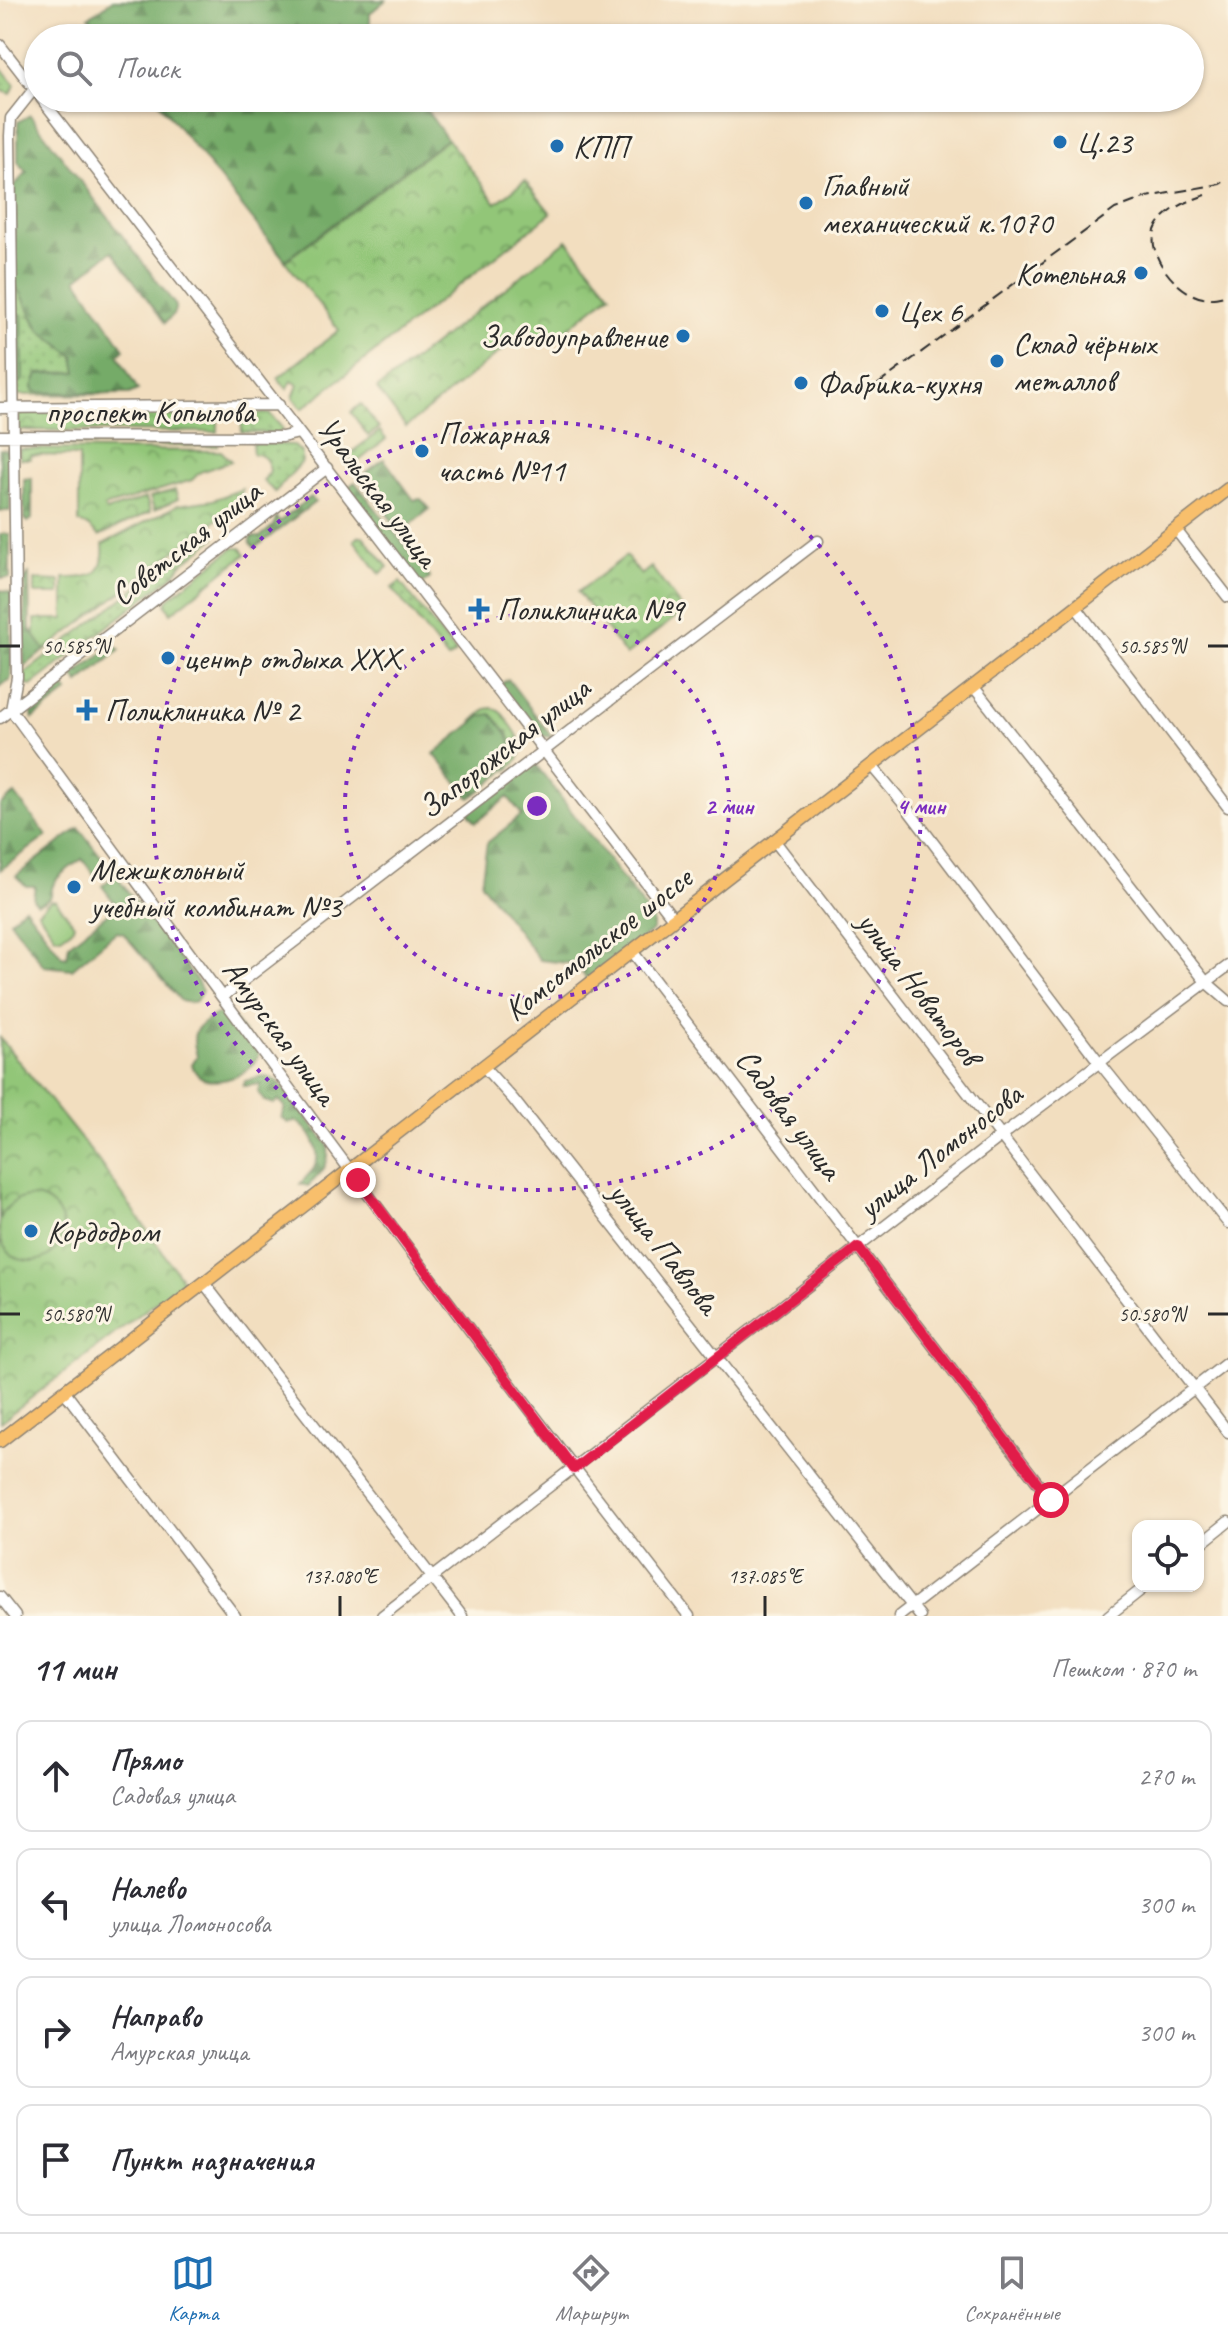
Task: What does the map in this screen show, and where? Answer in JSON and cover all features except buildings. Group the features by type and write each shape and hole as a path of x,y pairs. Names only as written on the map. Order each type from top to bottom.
{"main road":[{"name":"Комсомольское шоссе","path":"0,1441 1228,489"}],"street":[{"name":"Уральская улица","path":"0,45 24,76"},
{"path":"11,710 17,677 11,118 24,106"},
{"name":"Уральская улица","path":"52,112 673,918"},
{"name":"проспект Копылова","path":"0,408 279,405"},
{"name":"проспект Копылова","path":"0,436 282,437 299,433"},
{"name":"Советская улица","path":"0,718 327,468"},
{"path":"1176,530 1228,597"},
{"name":"Запорожская улица","path":"222,997 818,541"},
{"path":"1076,607 1228,807"},
{"path":"973,686 1206,982 1228,1001"},
{"name":"Амурская улица","path":"11,710 349,1170 689,1616"},
{"path":"871,765 1099,1062 1228,1223"},
{"name":"улица Новаторов","path":"774,840 1228,1432"},
{"name":"Садовая улица","path":"632,951 1051,1500"},
{"name":"улица Ломоносова","path":"382,1616 1000,1137 1228,966"},
{"name":"улица Павлова","path":"483,1066 513,1099 920,1616"},
{"path":"204,1283 462,1616"},
{"path":"899,1616 1228,1362"},
{"path":"64,1391 235,1616"},
{"path":"1204,1541 1228,1522"},
{"path":"1108,1616 1138,1592"},
{"path":"0,1597 15,1616"}],"green space":[{"path":"113,0 386,0 370,13 370,24 95,24 89,17"},
{"path":"0,66 15,85 11,94 0,90"},
{"path":"166,112 428,112 447,139 285,260"},
{"path":"30,115 176,306 165,323 112,251 77,279 124,349 118,355 138,390 129,394 34,392 32,389 38,374 77,372 74,356 39,329 15,287 14,186 27,172 18,162 18,122"},
{"path":"448,139 496,203 525,181 551,213 302,409 293,397 298,385 292,381 287,389 278,378 339,330 285,261"},
{"path":"567,240 611,294 552,341 538,341 527,330 406,427 377,389"},
{"path":"15,287 39,329 74,356 77,372 38,374 34,392 129,394 16,395 15,379 21,382 23,379 22,315 15,316"},
{"path":"18,313 22,315 21,382 17,382 15,316"},
{"path":"361,404 379,428 368,436 351,412"},
{"path":"19,412 218,413 218,432 19,430"},
{"path":"241,413 270,414 283,429 279,433 242,432"},
{"path":"380,431 386,439 355,464 348,455"},
{"path":"23,441 218,442 218,446 19,444"},
{"path":"252,443 293,445 302,453 302,462 275,492 263,481 270,471 269,467 263,456 253,454"},
{"path":"0,449 10,450 10,511 0,511"},
{"path":"19,449 221,451 231,461 200,472 192,480 104,507 106,511 146,498 150,512 99,536 79,522 79,456 31,455 31,459 20,459"},
{"path":"384,459 414,500 421,499 430,509 401,532 359,478"},
{"path":"32,478 32,519 28,522 24,518 24,479"},
{"path":"355,482 430,578 421,585 346,489"},
{"path":"242,489 240,502 45,650 35,636 35,619 64,619 64,578 95,573 102,563 103,544 178,505 213,500"},
{"path":"175,490 178,499 154,510 150,497"},
{"path":"311,497 315,502 255,548 250,543 251,537 260,537 274,525 276,517 279,522"},
{"path":"210,531 215,538 182,564 174,575 31,686 23,684 24,674"},
{"path":"0,534 10,534 10,578 1,578"},
{"path":"360,536 388,567 380,574 354,540"},
{"path":"233,548 241,548 246,554 171,613 166,604 168,599"},
{"path":"626,556 641,575 651,567 684,611 626,655 578,592"},
{"path":"29,574 30,629 45,650 24,667 25,579"},
{"path":"35,580 60,581 60,594 35,594"},
{"path":"400,582 456,653 448,659 392,588"},
{"path":"0,590 11,593 11,678 0,687"},
{"path":"109,645 120,650 79,683 73,676 107,650"},
{"path":"508,679 552,737 535,735 498,686"},
{"path":"62,685 68,692 33,719 30,706"},
{"path":"492,708 502,714 520,739 519,757 508,770 513,747 507,731 473,721 486,709"},
{"path":"491,714 504,729 513,753 504,771 470,798 434,754 481,716"},
{"path":"534,762 653,919 653,930 587,980 576,964 540,960 481,883 487,843 522,815 508,797 476,822 468,812"},
{"path":"15,794 47,836 0,870 0,805"},
{"path":"79,828 109,867 96,877 82,859 57,879 51,896 37,904 33,899 35,886 26,886 16,876"},
{"path":"115,875 197,981 202,991 196,1001 181,1001 123,933 116,932 72,969 44,966 10,920 25,907 62,956 67,957 69,944 117,906 102,886"},
{"path":"51,900 56,901 74,924 61,937 55,936 38,912"},
{"path":"217,1014 233,1018 259,1052 256,1061 239,1075 216,1081 197,1074 192,1064 197,1056 196,1030"},
{"path":"0,1038 97,1159 183,1281 0,1422"},
{"path":"263,1076 277,1080 328,1145 324,1168 308,1186 300,1184 317,1161 314,1142 296,1121 288,1123 282,1118 285,1107 279,1100 274,1104 264,1101 258,1092 260,1084 243,1086 245,1081"},
{"name":"Кордодром","path":"31,1197 43,1199 54,1206 61,1217 61,1241 54,1252 43,1259 31,1261 19,1259 8,1252 1,1241 -1,1229 1,1217 8,1206 19,1199"}],"railway":[{"path":"877,385 1115,209 1147,197 1220,184 1228,179"},
{"path":"1206,195 1185,203 1165,216 1156,228 1155,249 1159,261 1183,289 1203,298 1228,295"}],"place":[{"name":"Ц.23","path":"1060,142"},
{"name":"КПП","path":"557,146"},
{"name":"Главный механический к.1070","path":"806,203"},
{"name":"Котельная","path":"1141,273"},
{"name":"Цех 6","path":"882,311"},
{"name":"Заводоуправление","path":"683,336"},
{"name":"Склад чёрных металлов","path":"997,361"},
{"name":"Фабрика-кухня","path":"801,383"},
{"name":"Пожарная часть №11","path":"422,451"},
{"name":"Поликлиника №9","path":"479,609"},
{"name":"центр отдыха ХХХ","path":"168,658"},
{"name":"Поликлиника № 2","path":"87,710"},
{"name":"Межшкольный учебный комбинат №3","path":"74,887"},
{"name":"Кордодром","path":"31,1231"}],"route":[{"path":"358,1180 574,1469 858,1247 1051,1500"}]}
